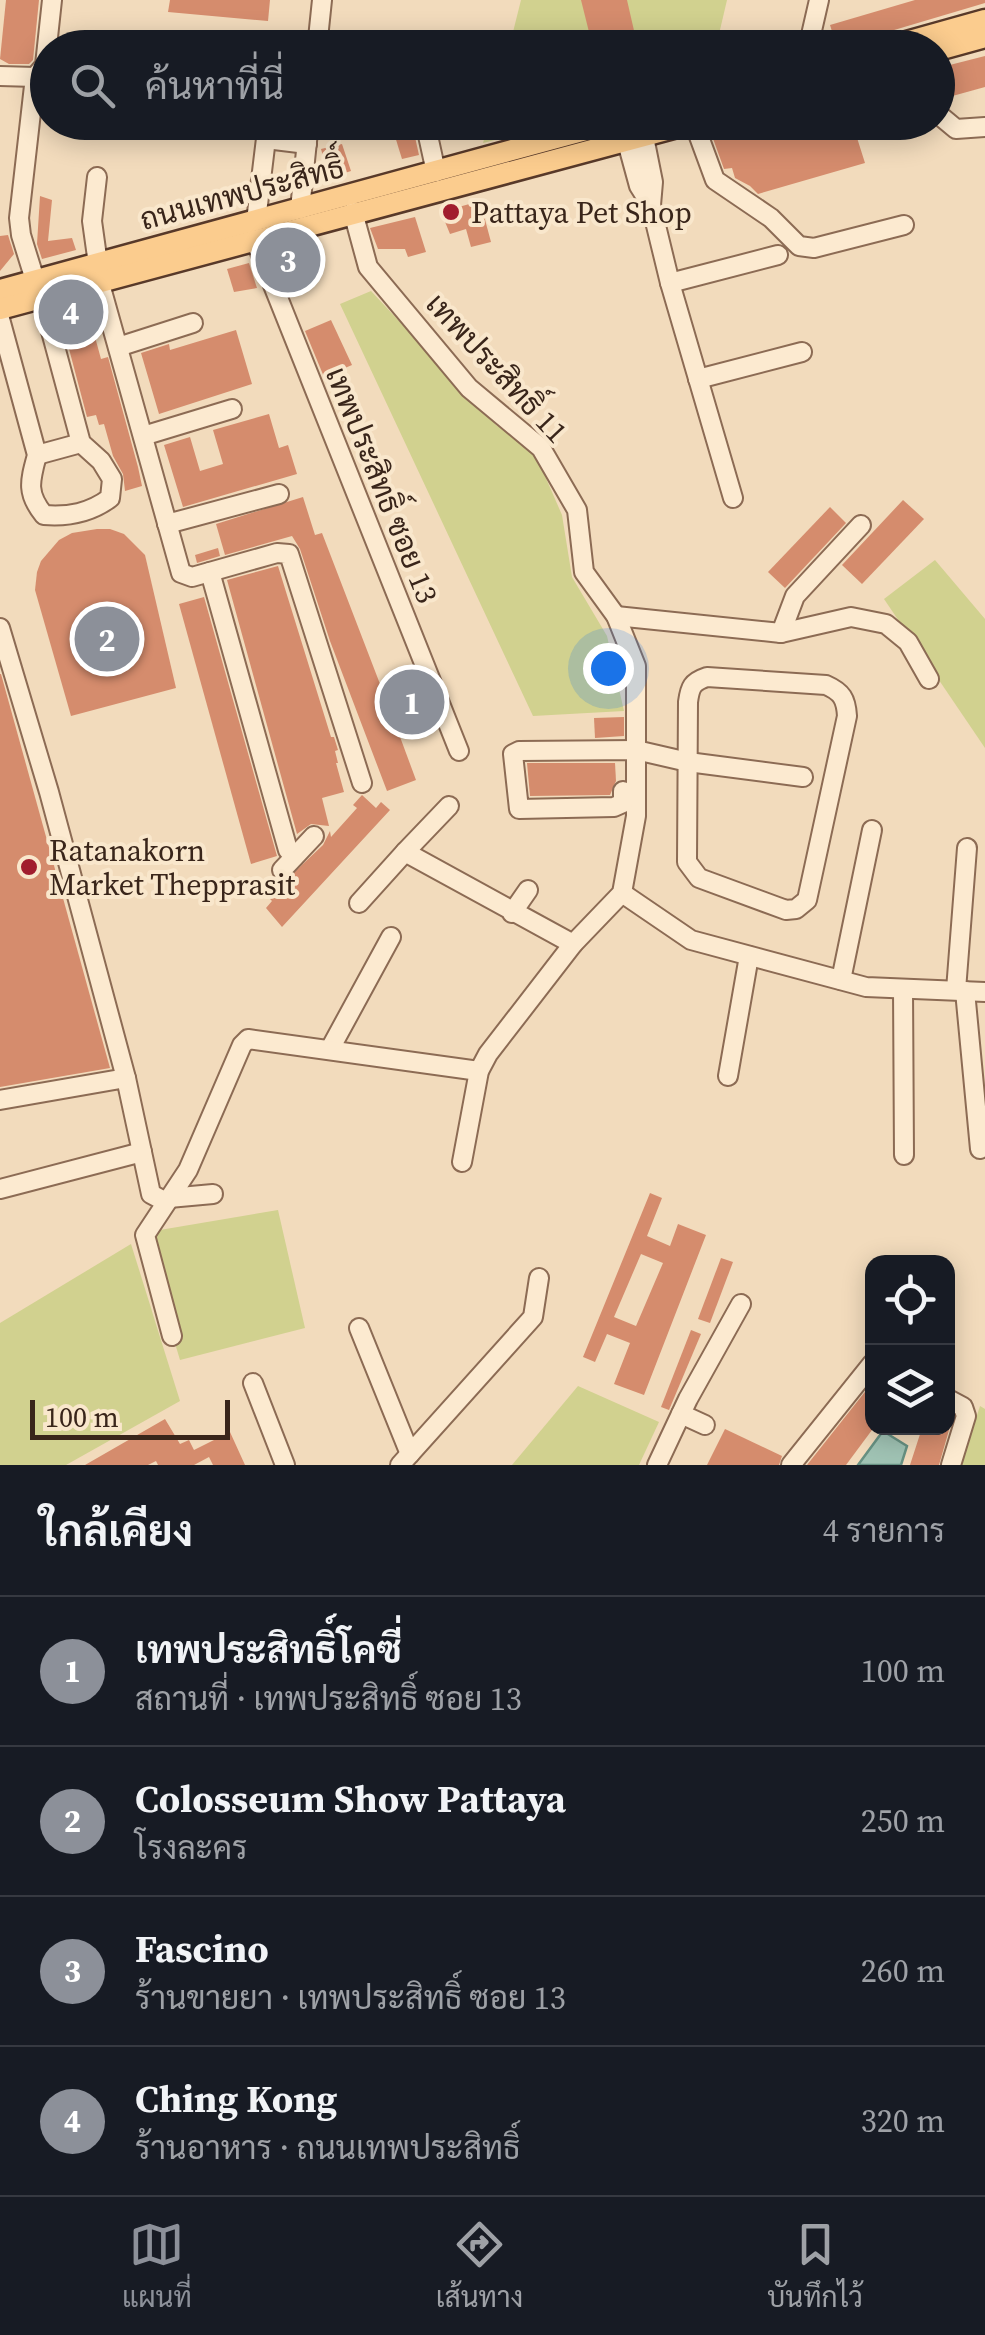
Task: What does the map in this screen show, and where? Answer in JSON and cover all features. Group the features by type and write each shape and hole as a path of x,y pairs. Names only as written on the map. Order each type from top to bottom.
{"main road":[{"path":"949,30 985,20"},
{"path":"955,45 985,36"},
{"name":"ถนนเทพประสิทธิ์","path":"255,230 300,209 551,140"},
{"name":"ถนนเทพประสิทธิ์","path":"0,290 38,289 255,230 353,212 631,140"},
{"name":"ถนนเทพประสิทธิ์","path":"0,308 38,289"}],"street":[{"path":"49,30 52,0"},
{"path":"319,30 322,0"},
{"path":"812,30 819,0"},
{"path":"0,76 30,78"},
{"path":"0,318 37,455 31,477 32,500 44,516 96,509 110,498 112,479 101,461 81,444 21,235 30,125"},
{"path":"955,128 985,126"},
{"path":"255,230 266,140"},
{"path":"300,209 310,140"},
{"path":"429,140 436,172"},
{"path":"635,140 653,182 651,205 670,283 733,498"},
{"path":"701,140 715,180 771,218 799,246 814,248 904,226"},
{"path":"97,177 92,221 99,274 181,573 192,577 277,553 289,554 362,783"},
{"name":"เทพประสิทธิ์ 11","path":"353,212 368,267 469,388 541,448 577,510 584,572 616,616 636,666 636,816 622,893"},
{"name":"เทพประสิทธิ์ ซอย 13","path":"255,230 459,751"},
{"path":"670,283 778,255"},
{"path":"118,347 194,324"},
{"path":"698,379 802,352"},
{"path":"143,436 232,409"},
{"path":"37,455 81,444"},
{"path":"166,524 279,494"},
{"path":"782,633 795,596 861,525"},
{"path":"210,572 288,850 288,863 314,836"},
{"path":"616,616 782,633 851,616 886,624 908,642 929,679"},
{"path":"0,628 50,792 126,1078 151,1194 167,1200 213,1194"},
{"path":"707,676 826,685 839,690 846,702 847,716 807,900 802,906 786,910 694,875 686,854 688,762 688,702 690,687 696,680 707,676"},
{"path":"623,791 623,803 614,807 519,809 513,754 636,750 688,762 803,777"},
{"path":"359,904 449,806"},
{"path":"841,980 872,830"},
{"path":"966,848 960,991 980,1149"},
{"path":"405,852 573,944"},
{"path":"512,913 528,890"},
{"path":"462,1162 479,1071 488,1054 573,944 622,893 691,940 748,956 866,987 985,992"},
{"path":"330,1049 391,937"},
{"path":"728,1076 748,956"},
{"path":"903,989 904,1155"},
{"path":"172,1336 145,1242 148,1227 188,1170 248,1038 479,1071"},
{"path":"0,1100 126,1078"},
{"path":"0,1189 142,1152"},
{"path":"359,1328 404,1460 533,1317 539,1278"},
{"path":"657,1465 741,1304"},
{"path":"790,1465 865,1373"},
{"path":"253,1383 285,1465"},
{"path":"951,1465 966,1416 955,1403"},
{"path":"681,1414 705,1425"}],"green space":[{"path":"521,0 727,0 720,30 514,30"},
{"path":"371,291 496,425 535,453 562,515 572,577 607,636 624,711 533,716 340,304"},
{"path":"935,560 985,619 985,748 884,599"},
{"path":"278,1210 305,1328 180,1360 142,1233"},
{"path":"131,1244 180,1401 66,1465 0,1465 0,1323"},
{"path":"578,1386 659,1422 639,1465 512,1465"},
{"path":"980,1406 985,1409 985,1465 961,1465"}],"shaded area":[{"path":"880,1435 889,1435 907,1446 901,1465 858,1465"}],"building":[{"path":"6,0 39,0 36,30 30,30 30,63 9,64 0,59"},
{"path":"170,0 270,0 268,21 168,12"},
{"path":"581,0 627,0 634,30 588,30"},
{"path":"915,0 985,0 894,30 832,30 830,25"},
{"path":"985,56 985,87 955,95 955,64"},
{"path":"396,140 416,140 419,155 402,159"},
{"path":"714,140 858,140 865,163 758,194 735,178 732,168 724,169"},
{"path":"342,144 351,171 329,178 321,149"},
{"path":"40,196 52,200 48,241 72,238 76,250 42,259 37,244"},
{"path":"480,201 491,242 471,247 466,229 450,234 441,212"},
{"path":"415,217 426,252 408,257 405,249 378,249 370,228"},
{"path":"8,235 14,254 0,271 0,236"},
{"path":"297,249 302,268 282,274 275,255"},
{"path":"249,263 257,288 234,292 227,269"},
{"path":"86,304 101,359 108,357 142,486 125,491 123,474 104,424 99,425 96,415 87,417 59,311"},
{"path":"331,320 352,365 324,377 305,331"},
{"path":"236,330 252,384 159,414 141,353 169,344 170,350"},
{"path":"269,414 279,448 288,445 297,474 183,507 164,445 190,437 200,471 223,464 213,430"},
{"path":"303,497 315,535 322,533 385,697 419,684 430,711 396,726 416,780 387,791 292,536 225,555 216,524"},
{"path":"903,500 924,519 862,584 842,565"},
{"path":"830,507 846,523 785,588 768,572"},
{"path":"97,529 124,534 145,555 176,688 71,716 35,590 37,572 59,540 72,533"},
{"path":"218,548 220,556 197,563 195,555"},
{"path":"278,566 338,750 336,763 344,792 322,798 329,826 311,824 297,834 227,580"},
{"path":"204,597 277,856 251,864 179,604"},
{"name":"Ratanakorn Market Thepprasit","path":"0,674 110,1068 0,1087"},
{"path":"624,717 624,736 595,738 594,718"},
{"path":"527,763 615,763 616,781 610,795 530,796"},
{"path":"362,795 376,808 381,802 390,810 282,927 266,908 272,901 268,897 323,845 330,831 331,837 357,808 353,805"},
{"path":"650,1193 662,1198 647,1236 670,1246 678,1224 706,1235 644,1395 614,1384 630,1343 607,1334 595,1362 583,1357","holes":["641,1254 663,1263 636,1326 614,1317"]},
{"path":"721,1258 733,1262 710,1323 698,1319"},
{"path":"691,1330 701,1334 669,1410 661,1407"},
{"path":"865,1392 865,1435 868,1435 846,1465 807,1465"},
{"path":"165,1419 180,1444 189,1440 194,1450 230,1432 245,1465 213,1465 209,1457 194,1465 158,1465 156,1461 148,1465 85,1465"},
{"path":"725,1429 782,1456 779,1465 707,1465"},
{"path":"920,1435 948,1435 939,1465 910,1465"}],"place":[{"name":"Pattaya Pet Shop","path":"451,212"},
{"name":"Fascino","path":"288,260"},
{"name":"Ching Kong","path":"71,312"},
{"name":"Colosseum Show Pattaya","path":"107,639"},
{"name":"เทพประสิทธิ์โคซี่","path":"412,702"},
{"name":"Ratanakorn Market Thepprasit","path":"29,867"}]}
